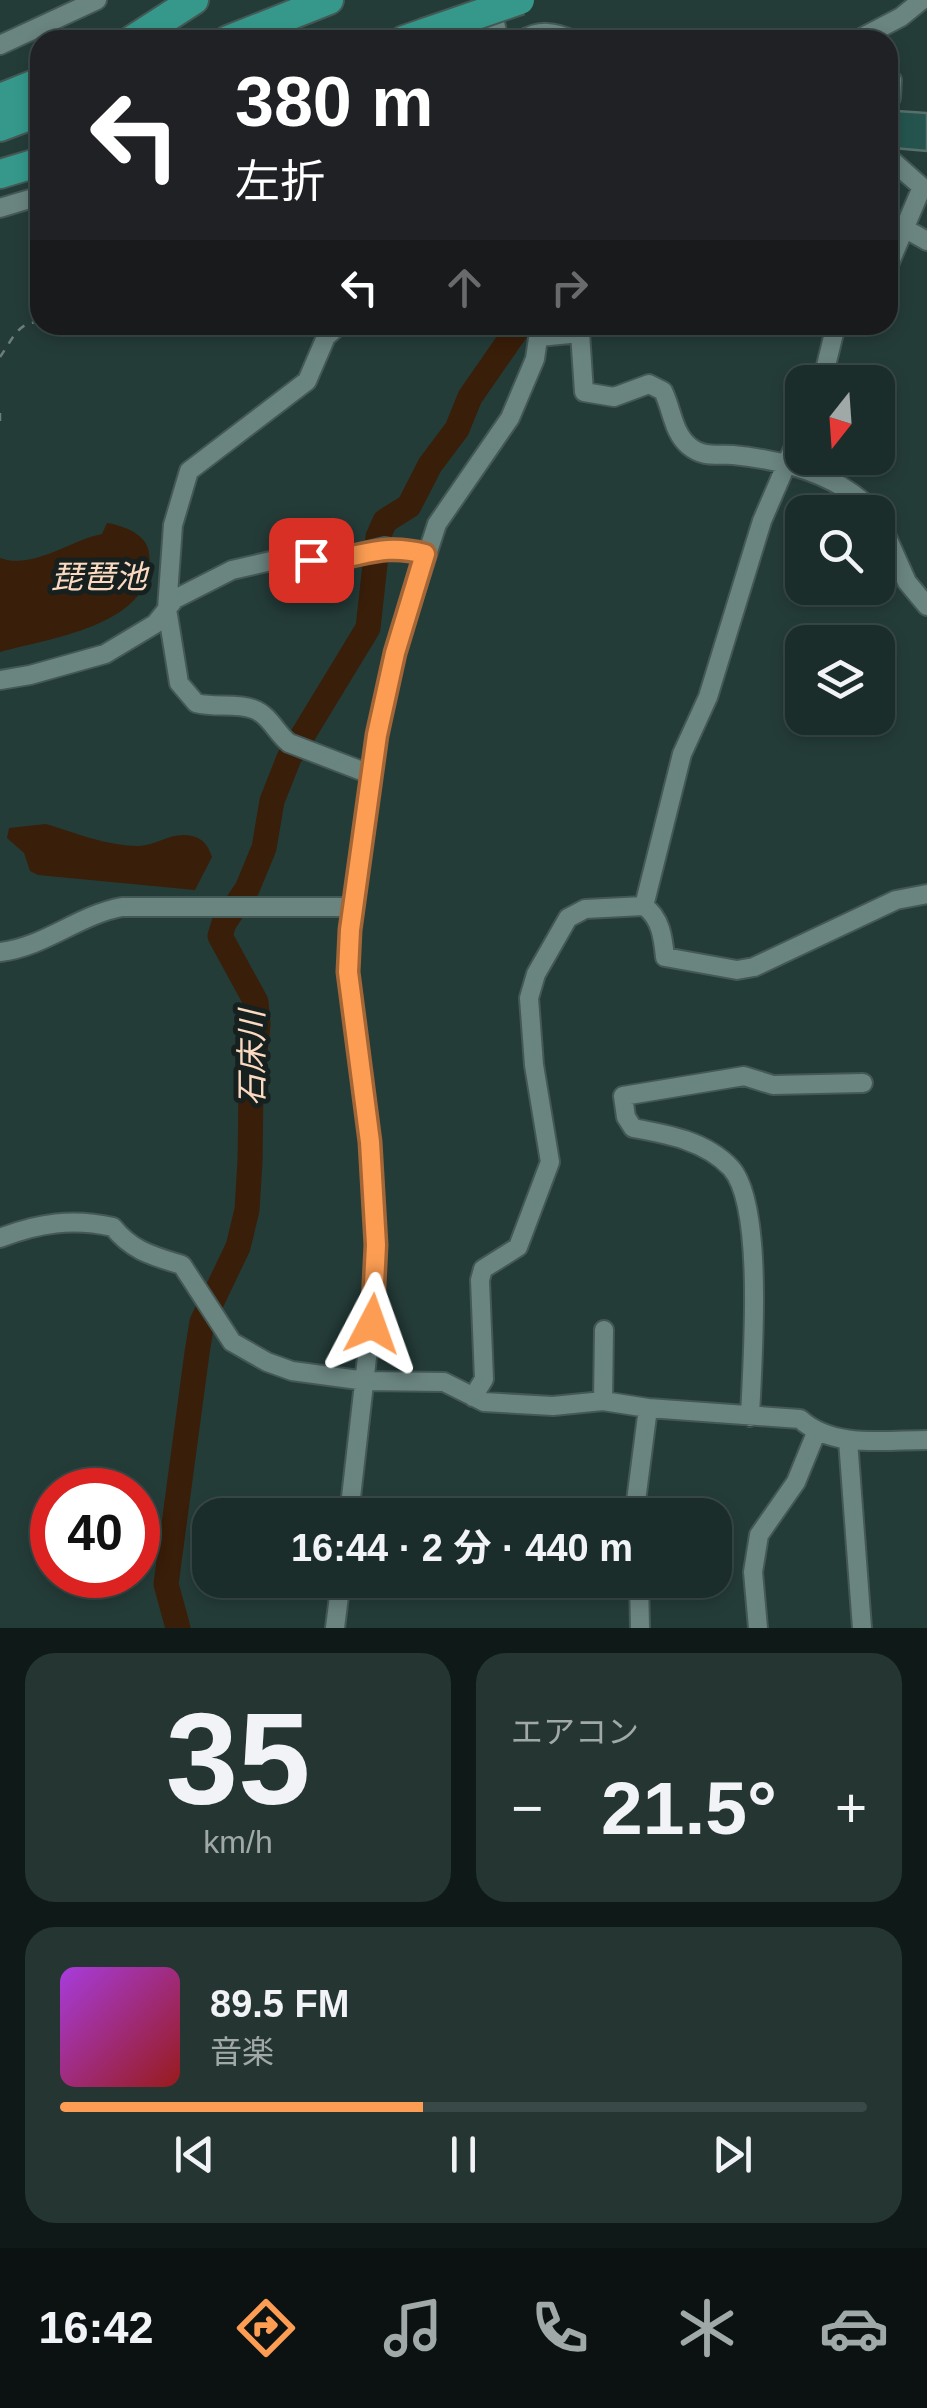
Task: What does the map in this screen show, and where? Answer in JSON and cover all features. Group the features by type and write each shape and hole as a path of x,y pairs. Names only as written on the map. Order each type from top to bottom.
{"highway":[{"path":"148,30 194,0"},
{"path":"254,30 330,0"},
{"path":"434,30 520,0"},
{"path":"0,98 30,86"},
{"path":"0,127 30,116"},
{"path":"0,174 30,165"}],"street":[{"path":"32,30 97,0"},
{"path":"490,0 498,30"},
{"path":"876,30 901,18 922,0"},
{"path":"0,45 30,31"},
{"path":"898,167 922,187 898,243"},
{"path":"0,208 30,199"},
{"path":"904,228 927,241"},
{"path":"328,335 307,381 189,471 172,525 168,609 180,684 196,703 253,709 268,720 278,736 362,771"},
{"path":"351,1498 366,1382 376,1245 370,1142 348,972 377,735 395,653 437,524 510,418 526,384 538,335"},
{"path":"580,335 584,392 614,397 649,384 663,391 675,428 686,445 702,455 736,456 785,466"},
{"path":"826,365 834,335"},
{"path":"644,906 682,754 701,718 762,520 785,470"},
{"path":"815,475 856,495"},
{"path":"0,680 106,654 155,624 175,599 232,570 272,559 327,561 377,549 425,554"},
{"path":"895,556 907,582 927,606"},
{"path":"473,1397 484,1379 480,1280 483,1269 518,1247 550,1162 534,1065 529,998 536,974 568,918 585,909 644,906 662,932 665,957 738,970 765,964 896,900 927,894"},
{"path":"0,952 22,950 98,911 122,906 353,908"},
{"path":"750,1417 754,1317 750,1221 735,1172 721,1158 675,1135 633,1128 626,1117 623,1096 744,1076 773,1085 863,1083"},
{"path":"0,1238 68,1221 113,1227 126,1244 182,1265 232,1342 292,1371 366,1382 444,1382 484,1402 553,1406 602,1401 800,1420 816,1434 848,1440 927,1440"},
{"path":"602,1401 604,1330"},
{"path":"636,1498 648,1408"},
{"path":"758,1628 753,1572 760,1535 796,1482 816,1434"},
{"path":"848,1440 862,1628"},
{"path":"334,1628 338,1598"},
{"path":"639,1598 640,1628"}],"path":[{"path":"0,357 22,325 30,322"},
{"path":"0,413 0,424"}],"water":[{"name":"琵琶池","path":"107,523 134,532 147,546 148,577 137,597 97,624 0,652 0,558 13,561 39,557 102,534"},
{"path":"46,824 115,844 139,846 178,835 192,836 205,844 212,857 195,890 38,875 30,871 24,853 7,838 9,828"}],"building":[{"path":"898,111 927,113 927,151 898,148"}],"waterway":[{"name":"石床川","path":"178,1628 166,1584 197,1353 202,1322 238,1247 247,1210 250,1161 256,1002 220,936 224,923 247,889 264,848 272,801 289,758 368,628 378,537 385,521 409,506 430,465 457,429 470,397 513,335"}],"route":[{"path":"311,560 327,561 385,548 425,554 395,653 377,735 350,930 348,972 370,1142 376,1245 372,1324"}]}
